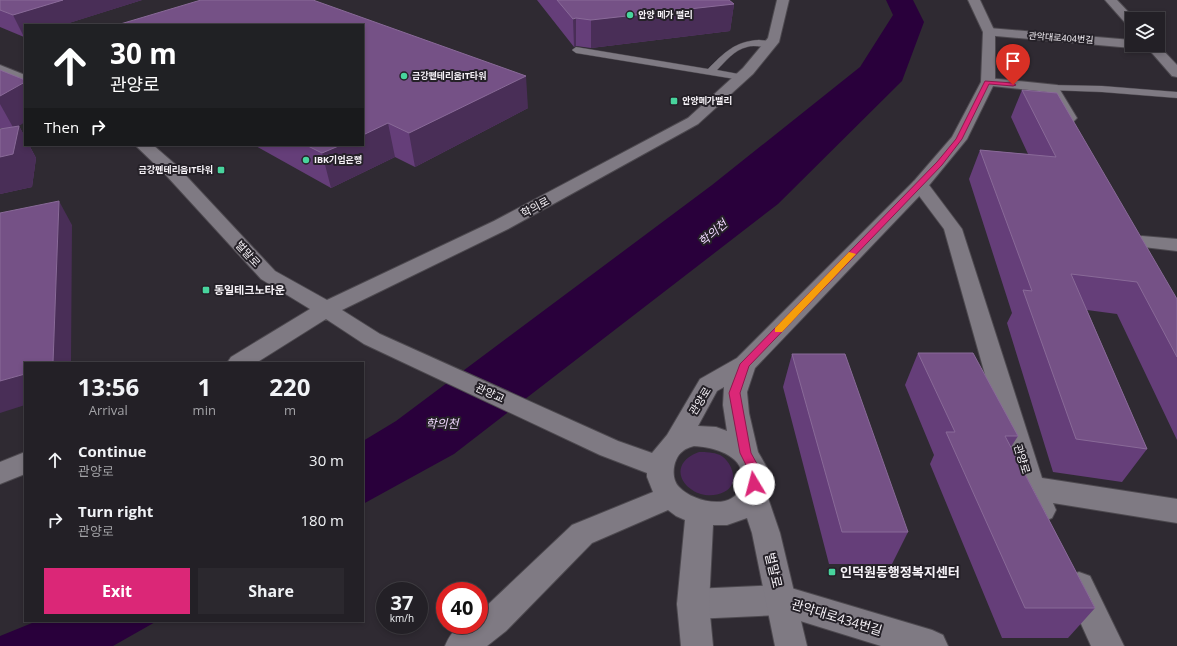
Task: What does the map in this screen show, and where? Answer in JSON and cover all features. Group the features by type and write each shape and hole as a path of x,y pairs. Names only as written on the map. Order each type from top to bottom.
{"street":[{"name":"학의로","path":"240,362 326,309 501,225 693,121 741,77 774,39 783,0"},
{"name":"관양로","path":"676,442 708,385 745,364 920,185 959,139 988,82 989,32 974,0"},
{"path":"1111,0 1125,15"},
{"name":"관악대로404번길","path":"989,32 1125,43"},
{"path":"1165,46 1171,46"},
{"path":"1158,52 1177,73"},
{"path":"0,69 24,80"},
{"path":"988,82 1052,88 1079,135"},
{"name":"벌말로","path":"144,146 170,170 268,275 326,309 372,339"},
{"name":"관양로","path":"920,185 953,229 1031,488 1052,531"},
{"path":"1154,261 1138,235 1177,245"},
{"name":"관양교","path":"372,339 609,448 659,466"},
{"path":"745,364 734,393 745,453 756,473 753,495 741,508 721,514 700,514 684,507 670,497 660,482 659,466 664,452 676,442 692,436 712,436 730,442 745,453"},
{"path":"0,473 24,463"},
{"name":"관양로","path":"1031,488 1177,511"},
{"name":"벌말로","path":"753,495 766,533 791,646"},
{"path":"460,646 495,620 582,534 670,497"},
{"path":"697,646 694,604 700,514"},
{"path":"1070,567 1108,646"},
{"name":"관악대로434번길","path":"694,604 781,600 932,646"}],"lane":[{"path":"710,72 734,48 744,43 770,44"},
{"path":"576,50 741,77"},
{"path":"1052,88 1102,89 1177,94"}],"shaded area":[{"path":"699,452 710,452 725,458 733,474 732,484 729,489 713,495 702,494 692,490 685,483 681,475 681,467 687,459"}],"water":[{"name":"학의천","path":"886,0 913,0 924,22 902,81 778,204 454,454 364,503 364,440 396,421 712,185 860,67 893,15"},
{"path":"35,622 155,622 113,646 0,646 0,636"}],"building":[{"path":"0,0 63,0 13,15 0,10"},
{"path":"201,0 313,0 526,76 409,133 388,123 364,135 364,24 120,24"},
{"path":"557,0 729,0 734,4 591,20 573,19"},
{"path":"0,70 24,80 24,83 0,96"},
{"path":"1022,90 1057,93 1177,299 1177,357 1137,282 1071,274 1147,449 1076,439 1023,290 1032,291 980,150 1056,157"},
{"path":"19,126 13,154 0,157 0,129"},
{"path":"308,146 339,146 322,153"},
{"path":"59,201 53,362 24,362 24,374 0,381 0,213"},
{"path":"918,353 973,353 1018,436 1005,436 1095,608 1025,608 946,432 955,432"},
{"path":"792,354 845,354 908,532 842,532"}],"slow traffic":[{"path":"779,330 852,254"}],"place":[{"name":"안양 메가 밸리","path":"630,15"},
{"name":"금강펜테리움IT타워","path":"404,76"},
{"name":"안양메가밸리","path":"674,101"},
{"name":"IBK기업은행","path":"306,160"},
{"name":"금강펜테리음IT타워","path":"221,170"},
{"name":"동일테크노타운","path":"206,290"},
{"name":"인덕원동행정복지센터","path":"832,572"}],"route":[{"path":"754,484 756,473 745,453 734,393 745,364 940,164 959,139 988,82 1013,85"}]}
